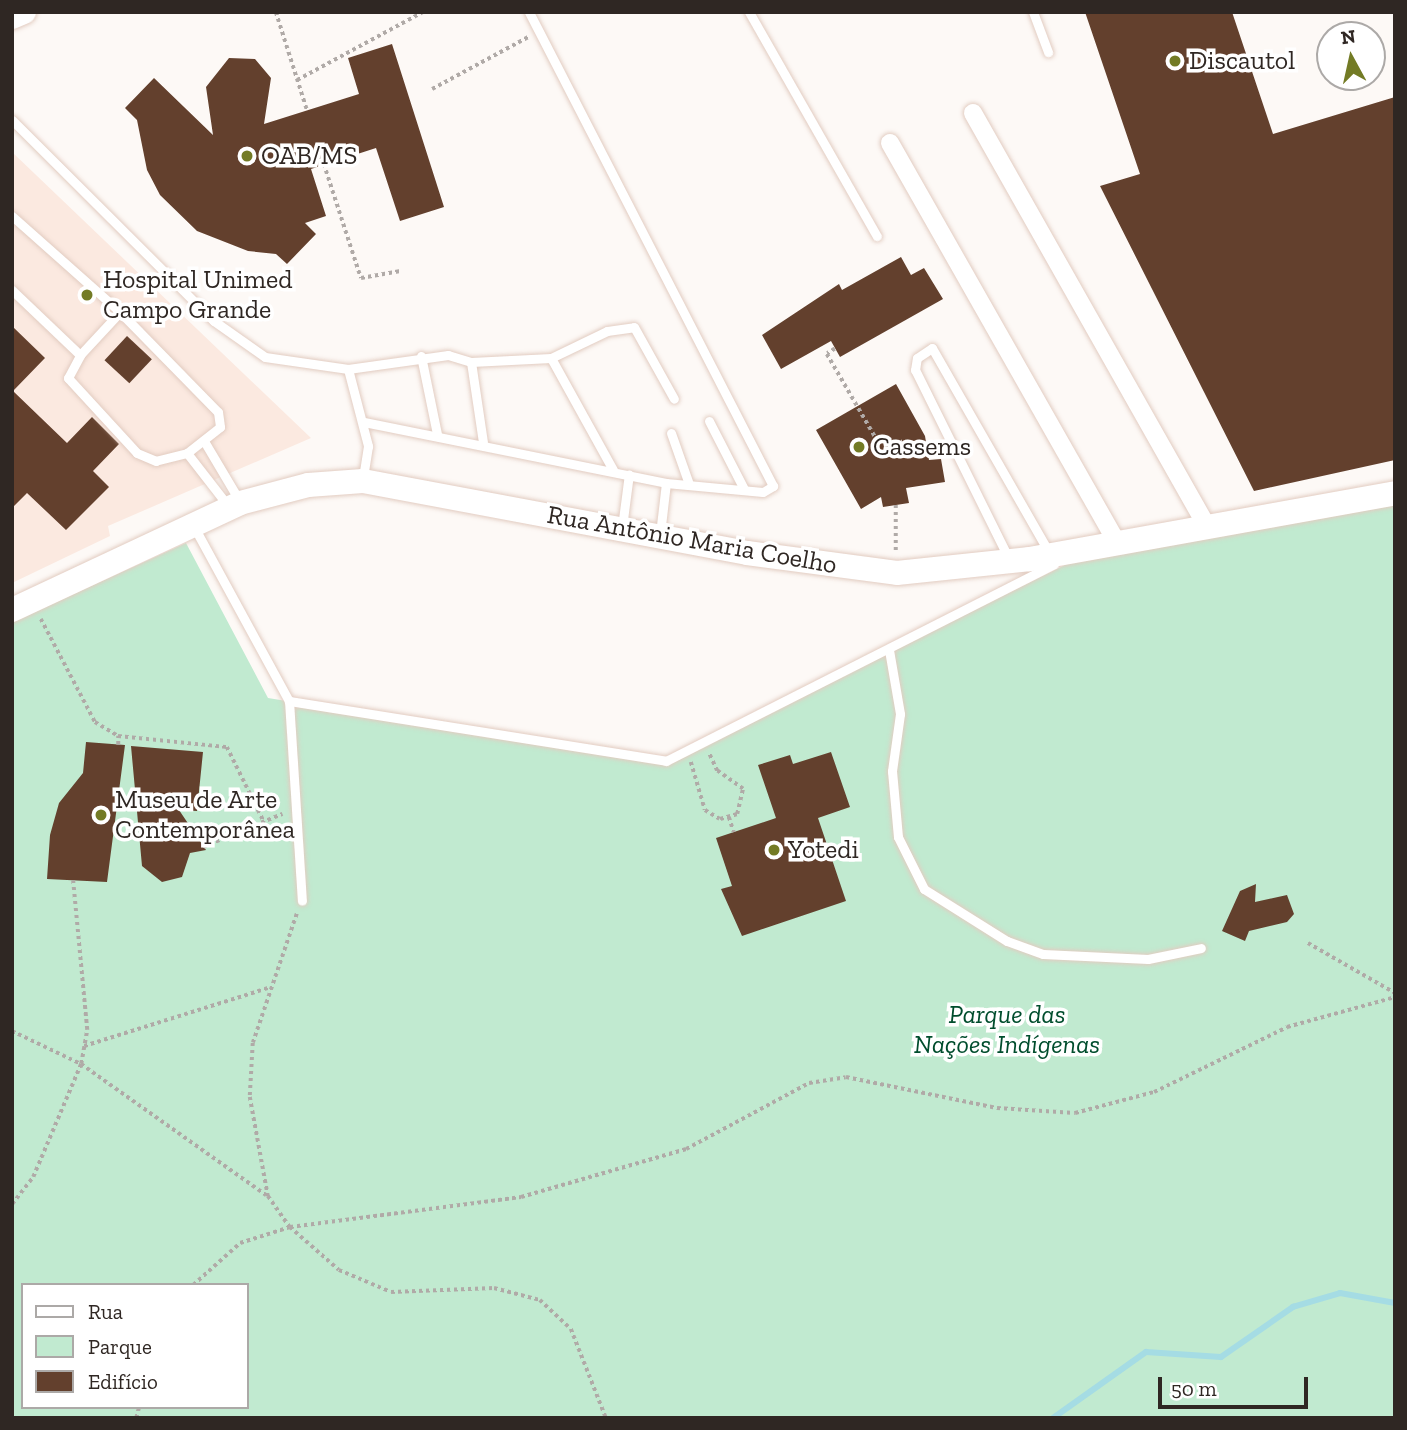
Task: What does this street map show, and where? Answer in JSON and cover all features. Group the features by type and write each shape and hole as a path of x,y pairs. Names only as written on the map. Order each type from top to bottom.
{"street":[{"path":"12,17 24,12"},
{"path":"973,113 1208,528"},
{"path":"890,143 1118,544"},
{"name":"Rua Antônio Maria Coelho","path":"22,605 234,505 308,485 363,481 659,536 897,573 1051,555 1395,493"}],"lane":[{"path":"365,422 483,442 666,483 762,492 773,480 529,12"},
{"path":"749,12 877,236"},
{"path":"1033,12 1048,52"},
{"path":"12,120 214,321 265,357 348,369 421,356 447,355 471,362 551,358 607,331 634,327 674,399"},
{"path":"12,215 120,312 218,412 220,428 187,453 156,461 137,453 73,388 69,371 80,355 120,312"},
{"path":"12,290 80,355"},
{"path":"1009,560 915,370 917,358 932,348 1051,555"},
{"path":"421,356 437,434"},
{"path":"551,358 612,470"},
{"path":"471,362 483,442"},
{"path":"348,369 365,422 363,481"},
{"path":"709,421 744,489"},
{"path":"671,433 689,484"},
{"path":"204,441 234,505"},
{"path":"187,453 234,505"},
{"path":"622,528 629,474"},
{"path":"659,536 666,483"},
{"path":"192,523 289,701 293,809 302,901"},
{"path":"289,701 653,761 689,753 706,745 1082,550"},
{"path":"888,650 900,714 892,771 898,837 924,889 1007,941 1043,954 1148,959 1201,948"}],"path":[{"path":"276,12 307,110"},
{"path":"297,80 423,12"},
{"path":"432,89 540,31"},
{"path":"324,164 361,278 400,271"},
{"path":"835,349 827,354 878,442"},
{"path":"895,505 897,573"},
{"path":"22,605 95,722 118,736 227,747 264,822"},
{"path":"118,736 118,745"},
{"path":"706,745 717,771 743,789 742,806 729,817"},
{"path":"689,753 705,810 729,817"},
{"path":"203,846 293,809"},
{"path":"729,817 734,832"},
{"path":"12,1204 33,1177 81,1064 84,1046 73,881"},
{"path":"268,1196 250,1097 253,1043 268,988 302,901"},
{"path":"1308,943 1395,995"},
{"path":"84,1046 268,988"},
{"path":"195,1283 240,1243 290,1227 521,1197 686,1149 809,1083 846,1077 997,1108 1075,1113 1117,1106 1287,1027 1395,995"},
{"path":"12,1031 81,1064 268,1196 290,1227 339,1270 391,1292 494,1288 540,1300 571,1329 606,1418"}],"shaded area":[{"name":"Hospital Unimed Campo Grande","path":"12,152 311,438 108,526 110,536 12,583"}],"green space":[{"name":"Parque das Nações Indígenas","path":"1395,505 1395,1418 12,1418 12,622 186,543 268,698 666,763 1067,564"}],"building":[{"path":"1085,12 1232,12 1273,134 1395,97 1395,460 1254,491 1100,186 1140,174"},
{"name":"OAB/MS","path":"392,44 444,207 400,221 376,148 311,169 326,216 305,223 316,234 287,264 276,254 248,251 197,231 160,195 147,170 137,120 125,108 154,78 213,135 206,87 229,58 255,59 271,78 264,124 359,94 348,58"},
{"path":"901,257 911,275 924,268 943,299 840,357 831,341 781,369 762,335 839,284 842,290"},
{"path":"12,326 45,358 13,391 67,443 92,417 119,444 93,471 109,487 66,530 27,493 12,508"},
{"path":"127,336 152,359 129,383 104,360"},
{"name":"Cassems","path":"896,384 925,436 929,460 941,459 945,482 906,488 909,503 883,507 881,497 861,509 816,430"},
{"path":"86,742 125,745 107,882 47,879 50,835 59,803 83,773"},
{"path":"131,746 203,752 197,811 179,810 206,850 190,853 182,877 162,882 142,866"},
{"name":"Yotedi","path":"831,752 850,807 818,818 846,901 742,936 721,889 732,886 716,838 776,818 758,765 790,755 793,764"},
{"path":"1256,884 1255,902 1287,895 1294,914 1287,922 1249,931 1245,941 1222,931 1240,891"}],"waterway":[{"path":"1053,1418 1146,1352 1221,1357 1293,1307 1340,1293 1395,1303"}],"place":[{"name":"Discautol","path":"1175,61"},
{"name":"OAB/MS","path":"247,156"},
{"name":"Hospital Unimed Campo Grande","path":"87,295"},
{"name":"Cassems","path":"859,447"},
{"name":"Museu de Arte Contemporânea","path":"101,815"},
{"name":"Yotedi","path":"774,850"}]}
